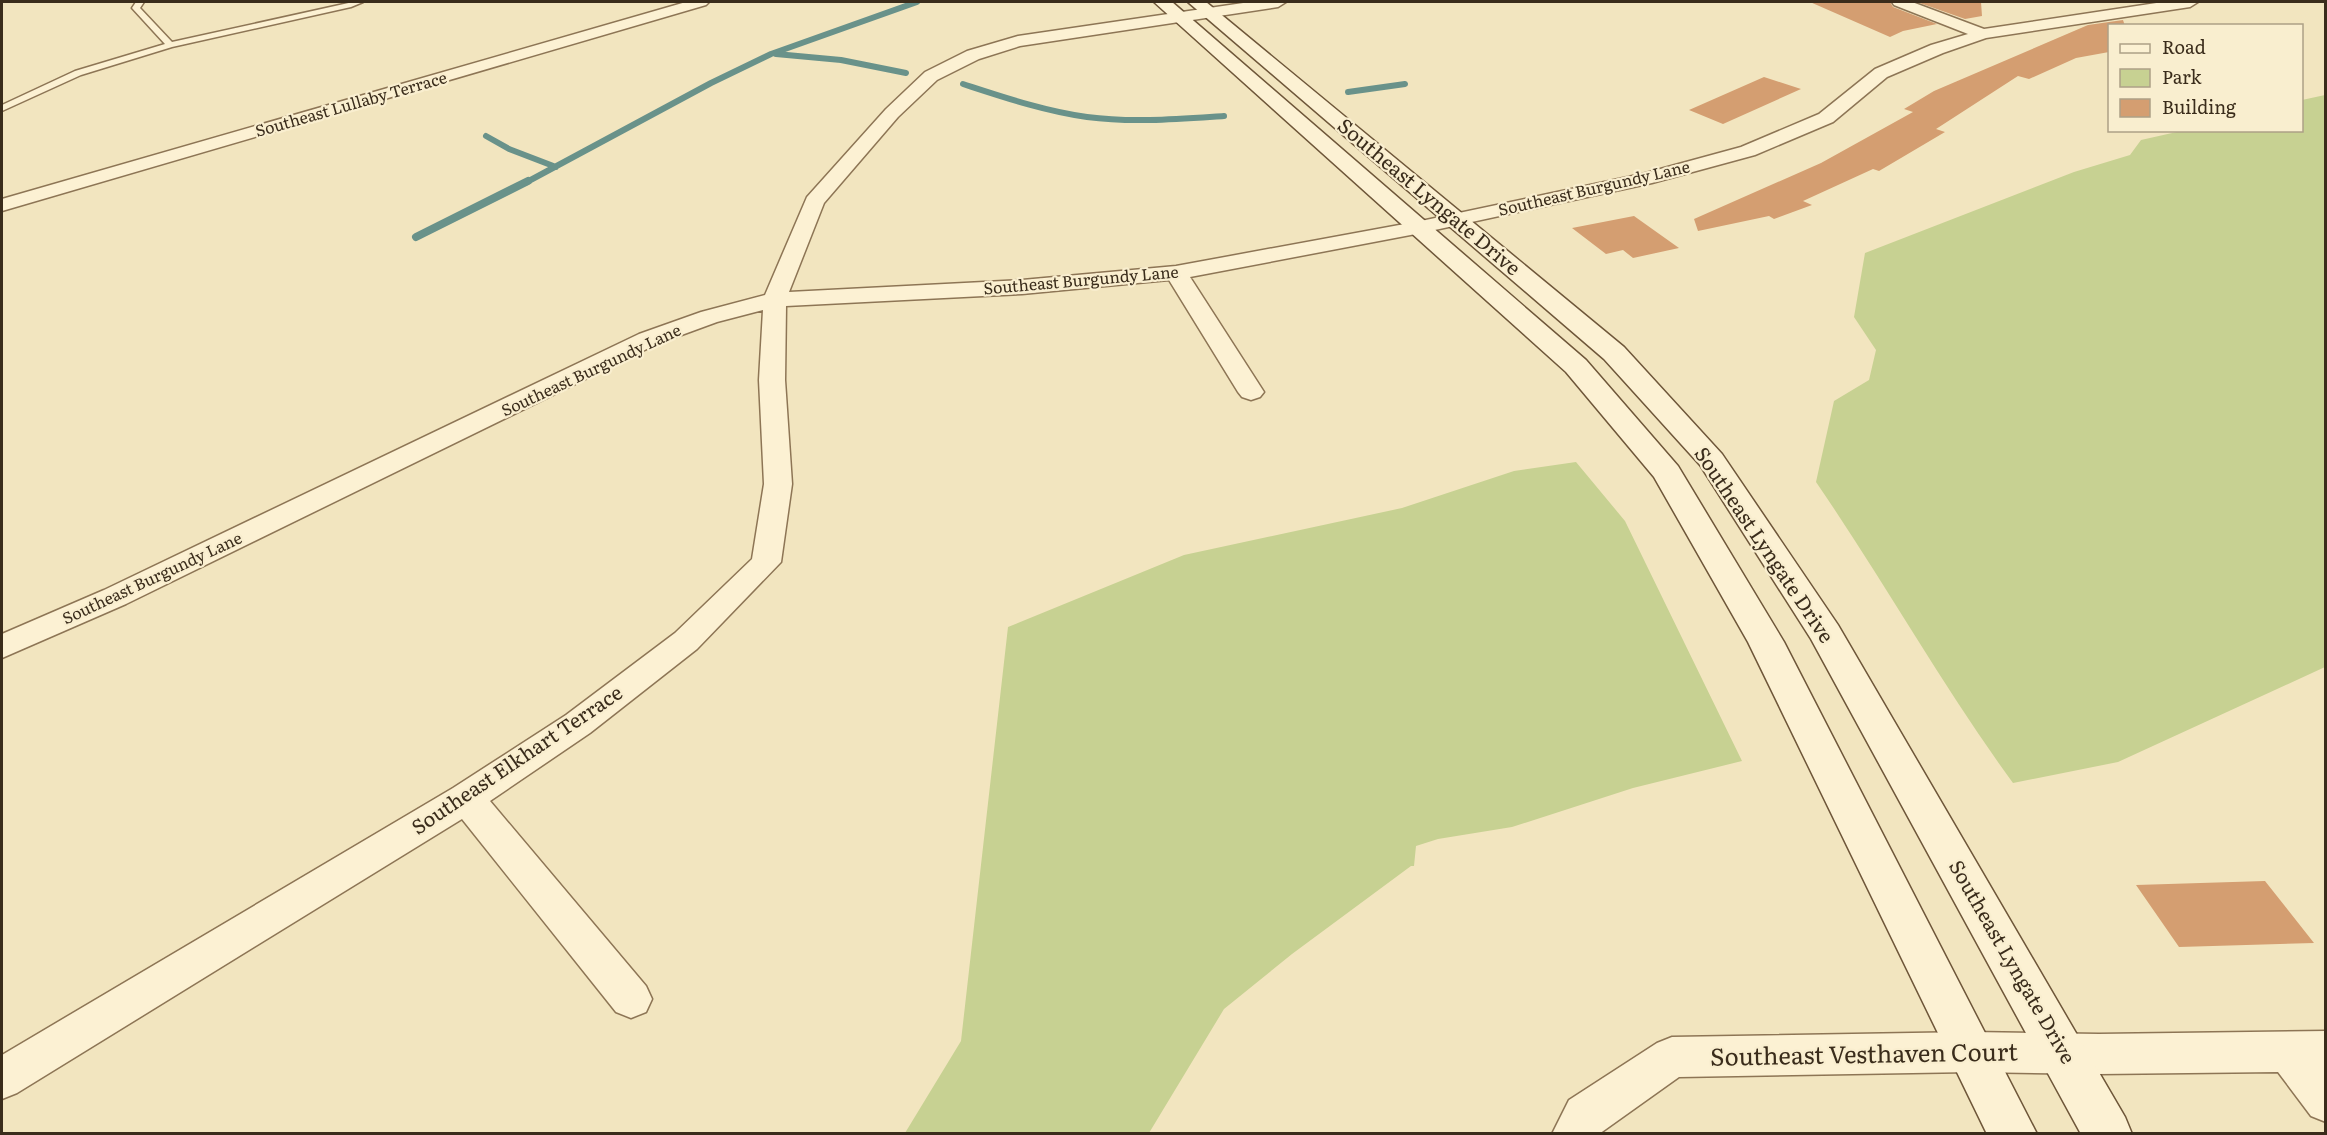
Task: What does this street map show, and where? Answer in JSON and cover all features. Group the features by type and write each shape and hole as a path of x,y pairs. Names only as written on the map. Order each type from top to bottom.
{"street":[{"name":"Southeast Lullaby Terrace","path":"2,205 701,2"},
{"name":"Southeast Elkhart Terrace","path":"2,1078 466,798 578,724 686,641 766,562 778,484 772,380 775,300 814,201 892,113 931,76 973,55 1018,40 1186,8 1278,2"},
{"path":"1899,2 1983,34"},
{"name":"Southeast Burgundy Lane","path":"2,648 115,597 648,339 709,317 775,300 1022,287 1176,273 1421,227 1645,179 1748,151 1826,118 1881,73 1937,49 1983,34 2190,2"},
{"name":"Southeast Lyngate Drive","path":"1186,8 1456,219 1614,353 1711,460 1826,634 2108,1134"},
{"name":"Southeast Lyngate Drive","path":"1186,8 1421,227 1576,366 1667,473 1766,642 2013,1134"},
{"path":"1176,273 1251,392"},
{"path":"466,798 631,999"},
{"name":"Southeast Vesthaven Court","path":"1574,1134 1585,1115 1672,1057 1972,1052 2064,1054 2308,1052"},
{"path":"2308,1052 2325,1101"}],"lane":[{"path":"140,2 136,8 170,45"},
{"path":"2,108 78,73 170,45 359,2"}],"green space":[{"path":"2325,95 2325,667 2118,762 2013,783 1962,709 1816,482 1834,401 1869,380 1876,350 1854,317 1865,253 2074,172 2130,155 2141,140 2177,132 2303,132 2303,100"},
{"path":"1576,462 1625,521 1742,761 1633,788 1512,827 1438,839 1416,846 1414,866 1292,954 1224,1009 1149,1133 905,1133 961,1041 1008,627 1184,555 1402,508 1514,471"}],"building":[{"path":"1810,2 1890,2 1893,7 1937,24 1903,31 1890,37"},
{"path":"1917,2 1981,2 1982,16 1965,19"},
{"path":"2123,20 2124,24 2108,24 2108,52 2076,58 2029,79 2018,76 1936,129 1945,132 1879,171 1873,169 1803,201 1812,205 1774,219 1769,216 1698,231 1694,219 1821,163 1913,112 1904,109 1934,91 2088,25"},
{"path":"1764,77 1801,89 1723,124 1689,110"},
{"path":"1634,216 1679,248 1633,258 1623,250 1606,254 1572,228"},
{"path":"2265,881 2314,943 2179,947 2136,885"}],"waterway":[{"path":"555,167 711,83 771,54 917,2"},
{"path":"776,54 841,60 906,73"},
{"path":"963,84 1008,99 1087,117 1138,120 1224,116"},
{"path":"1348,92 1405,84"},
{"path":"486,136 509,149 555,167"},
{"path":"525,183 555,167"},
{"path":"416,237 528,181"}]}
